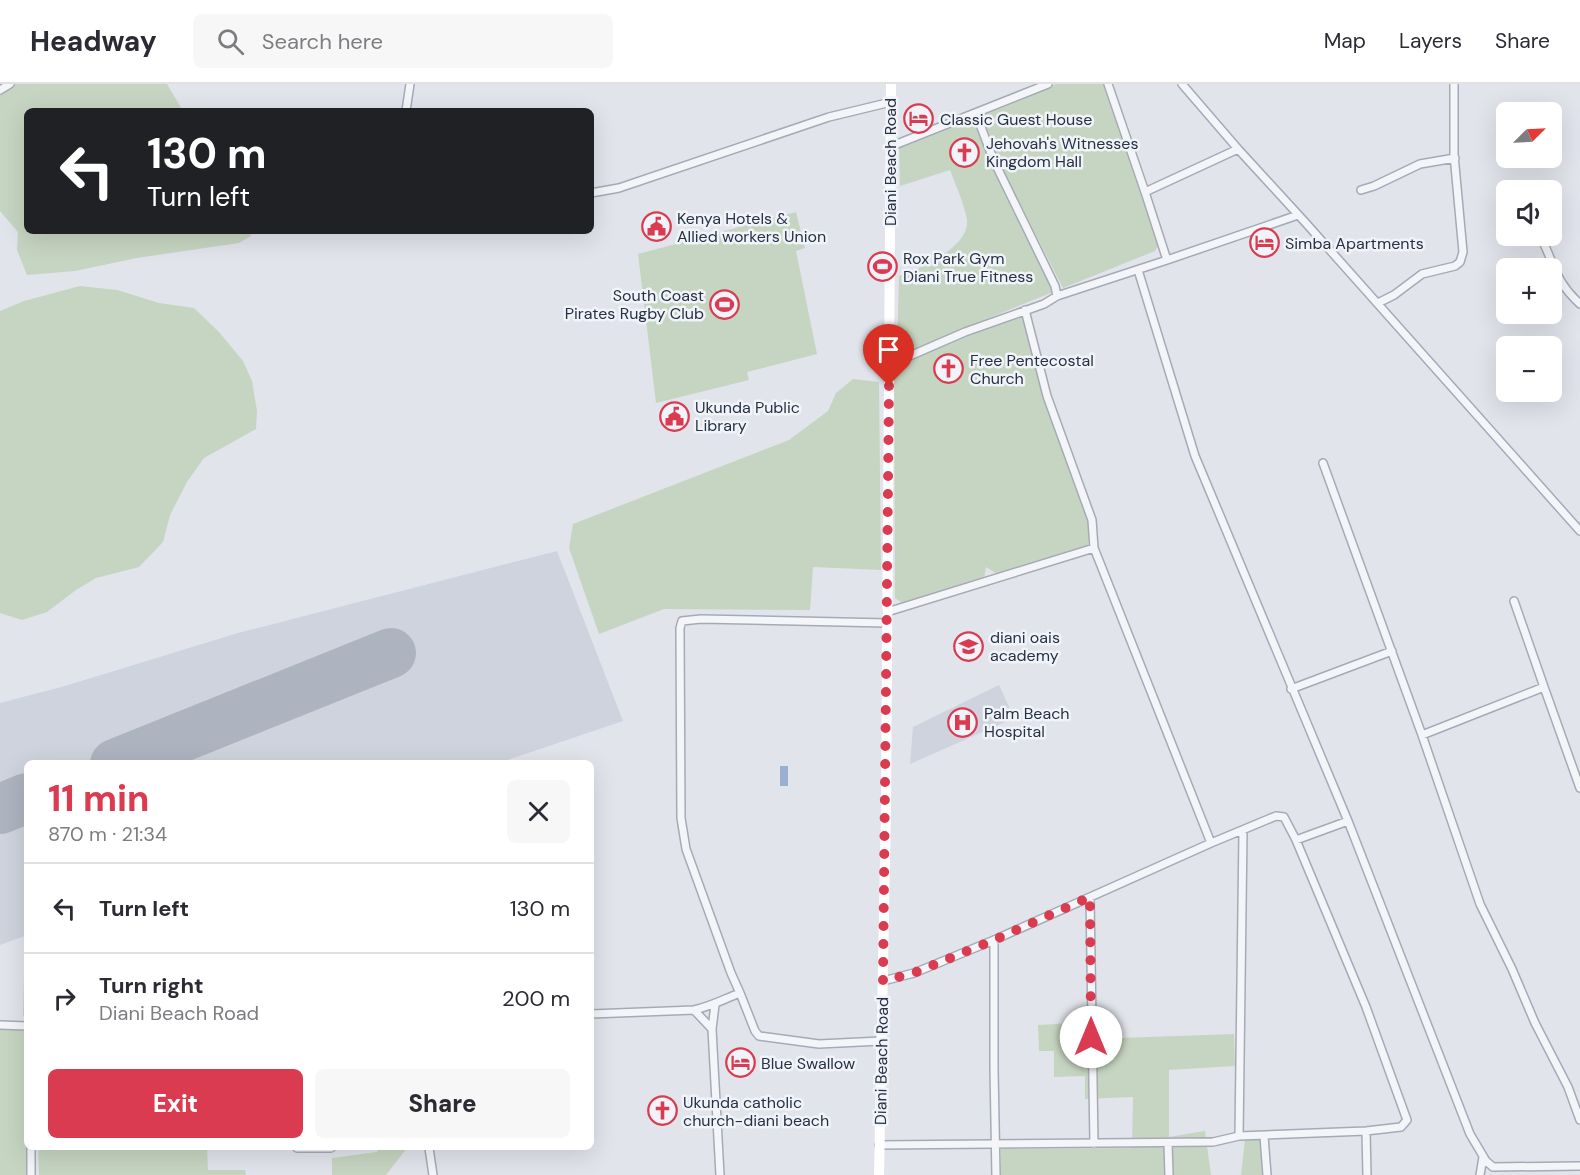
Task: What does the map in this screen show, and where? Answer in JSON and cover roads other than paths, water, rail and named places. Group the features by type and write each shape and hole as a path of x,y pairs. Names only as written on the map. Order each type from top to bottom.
{"main road":[{"name":"Diani Beach Road","path":"879,1175 887,618 891,84"}],"street":[{"path":"0,90 10,84"},
{"path":"406,108 410,84"},
{"path":"892,146 1048,84"},
{"path":"1108,84 1167,260"},
{"path":"1182,84 1580,531"},
{"path":"1378,303 1422,274 1455,266 1462,258 1455,158 1454,84"},
{"path":"594,192 619,188 829,117 891,102"},
{"path":"976,114 994,161 1055,286 1057,296"},
{"path":"1145,192 1238,149"},
{"path":"1360,190 1374,186 1420,164 1455,158"},
{"path":"889,365 1057,296 1298,215"},
{"path":"1544,246 1557,277 1568,293 1580,304"},
{"path":"1138,270 1196,456 1348,822 1470,1134 1483,1156 1493,1167 1580,1166"},
{"path":"1025,310 1047,396 1092,520 1094,548 1211,843"},
{"path":"1323,462 1422,735 1480,904 1535,1023 1568,1087 1580,1120"},
{"path":"881,1041 819,1044 759,1036 754,1031 686,849 681,818 680,628 682,621 887,618 1094,548"},
{"path":"1514,602 1580,788"},
{"path":"1291,689 1392,651"},
{"path":"1422,735 1544,687"},
{"path":"879,1145 1213,1142 1239,1136 1366,1131 1401,1127 1407,1120 1365,1007 1296,840 1281,816 1211,843 994,940 914,973 883,981"},
{"path":"1296,840 1348,822"},
{"path":"1239,1136 1243,831"},
{"path":"1090,897 1094,1144"},
{"path":"994,940 996,1175"},
{"path":"594,1014 694,1010 715,1005 725,998 741,993"},
{"path":"715,1005 712,1029 720,1175"},
{"path":"694,1010 712,1029"},
{"path":"0,1025 24,1026"},
{"path":"1366,1131 1367,1175"},
{"path":"1264,1136 1267,1175"},
{"path":"1168,1143 1169,1175"},
{"path":"31,1150 31,1175"},
{"path":"429,1150 434,1175"},
{"path":"1480,1175 1483,1156"}],"water":[{"path":"780,766 788,766 788,786 780,786"}],"place":[{"name":"Classic Guest House","path":"919,119"},
{"name":"Jehovah's Witnesses Kingdom Hall","path":"965,152"},
{"name":"Kenya Hotels & Allied workers Union","path":"656,227"},
{"name":"Simba Apartments","path":"1264,243"},
{"name":"Rox Park Gym Diani True Fitness","path":"882,267"},
{"name":"South Coast Pirates Rugby Club","path":"725,304"},
{"name":"Free Pentecostal Church","path":"949,369"},
{"name":"Ukunda Public Library","path":"674,416"},
{"name":"diani oais academy","path":"969,646"},
{"name":"Palm Beach Hospital","path":"963,722"},
{"name":"Blue Swallow","path":"740,1063"},
{"name":"Ukunda catholic church-diani beach","path":"662,1111"}]}
